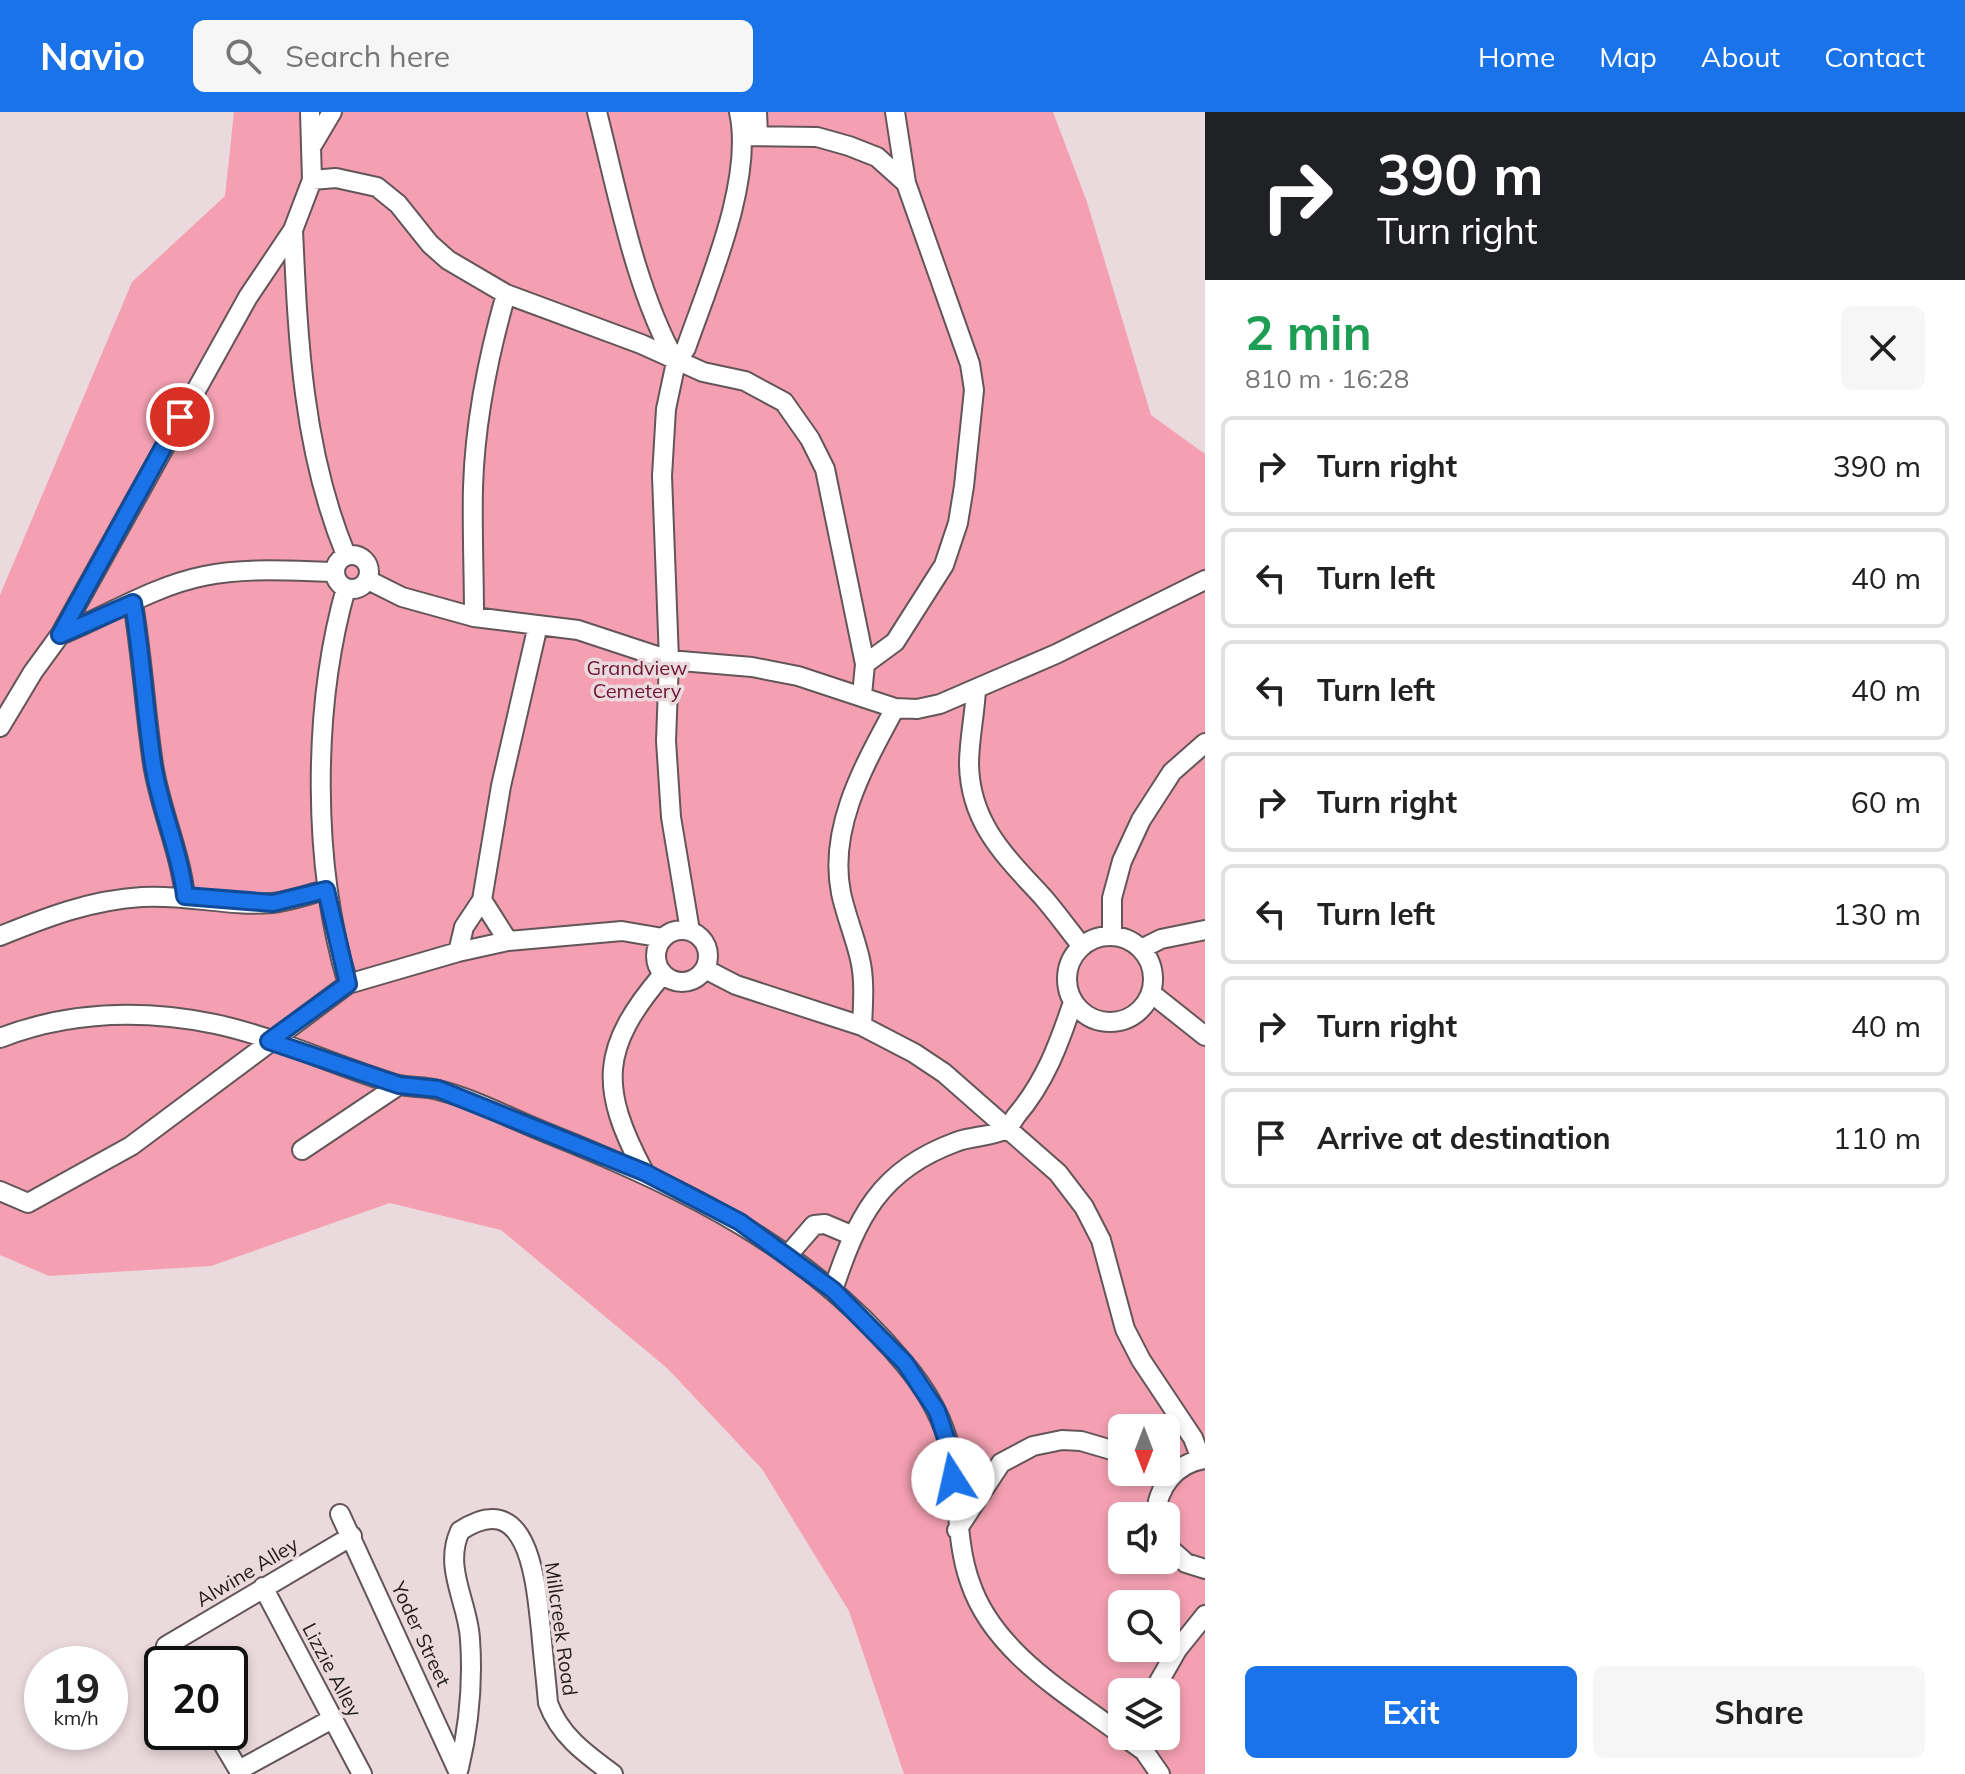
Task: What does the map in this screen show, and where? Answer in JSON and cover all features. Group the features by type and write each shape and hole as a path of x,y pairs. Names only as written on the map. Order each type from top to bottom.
{"street":[{"path":"0,727 33,672 60,635 248,297 293,230 312,180 310,112"},
{"path":"313,144 332,112"},
{"path":"597,112 623,217 655,318 676,362"},
{"path":"739,112 751,135"},
{"path":"690,931 670,802 666,741 669,660 662,476 666,409 676,362 686,348 736,196 757,112"},
{"path":"865,664 895,642 944,565 958,523 974,390 970,364 906,183 895,112"},
{"path":"751,135 817,137 849,146 877,157 906,183"},
{"path":"312,180 336,178 377,187 398,204 430,244 448,260 506,294 641,344 703,372 745,381 784,402 810,439 825,469 865,664 862,695"},
{"path":"293,230 296,313 305,406 327,509 346,555"},
{"path":"474,617 473,488 477,430 491,347 506,294"},
{"path":"346,555 357,555 366,560 370,570 368,580 355,589 340,585 335,572 338,562 346,555"},
{"path":"60,635 162,589 204,576 261,570 335,572"},
{"path":"368,580 402,597 474,617 578,630 669,660 752,667 798,676 895,708 917,709 940,704 976,689 1205,580"},
{"path":"346,588 331,650 325,703 322,801 326,890 348,984"},
{"path":"133,603 153,764 165,821 183,875 185,896"},
{"path":"458,952 464,927 482,900 501,786 538,625"},
{"path":"976,689 969,762 972,791 982,822 996,847 1081,945"},
{"path":"862,1026 861,961 841,892 839,857 843,826 854,789 895,708"},
{"path":"1112,936 1112,898 1122,861 1141,820 1172,772 1205,743"},
{"path":"0,936 95,902 185,896 273,903 326,890"},
{"path":"482,900 508,941"},
{"path":"1141,949 1161,939 1205,930"},
{"path":"0,1191 28,1203 131,1146 348,984 508,941 622,931 663,938"},
{"path":"675,931 690,931 700,937 708,958 705,969 697,978 685,983 673,981 663,974 656,963 656,950 663,938 675,931"},
{"path":"1112,936 1130,940 1141,949 1151,965 1153,979 1151,993 1144,1006 1119,1021 1105,1022 1091,1018 1073,1002 1066,984 1067,969 1081,945 1097,937 1112,936"},
{"path":"705,969 736,985 862,1026 914,1053 944,1073 1005,1130 1058,1173 1084,1207 1101,1240 1125,1329 1203,1459 1180,1466"},
{"path":"644,1172 622,1126 612,1088 613,1067 618,1041 634,1008 663,974"},
{"path":"1151,993 1205,1036"},
{"path":"833,1290 851,1235 880,1190 918,1159 958,1141 1005,1130 1036,1093 1051,1064 1073,1002"},
{"path":"0,1038 37,1024 79,1016 117,1016 217,1025 399,1085 438,1089 644,1172 740,1222 833,1290 905,1363 937,1411 951,1453 957,1530 970,1585 996,1628 1017,1654 1108,1725"},
{"path":"302,1150 399,1085"},
{"path":"788,1255 814,1225 825,1224 851,1235"},
{"path":"957,1530 1001,1463 1033,1446 1062,1440 1081,1441 1108,1449"},
{"name":"Yoder Street","path":"340,1514 458,1771"},
{"name":"Millcreek Road","path":"458,1771 468,1727 470,1637 455,1572 454,1545 460,1531 487,1519 506,1523 516,1530 528,1554 535,1575 548,1703 554,1720 570,1740 613,1774"},
{"name":"Alwine Alley","path":"166,1646 352,1536"},
{"path":"1180,1558 1186,1563 1205,1569"},
{"name":"Lizzie Alley","path":"263,1587 362,1774"},
{"path":"1161,1678 1177,1650 1205,1615"},
{"path":"227,1750 240,1772 332,1719"},
{"path":"1147,1750 1160,1774"}],"green space":[{"name":"Grandview Cemetery","path":"234,112 1053,112 1087,202 1151,415 1205,454 1205,1774 904,1774 849,1611 762,1469 667,1368 501,1230 390,1203 211,1266 49,1276 0,1255 0,595 132,282 225,196"}],"route":[{"path":"180,417 77,599 60,635 133,603 153,764 165,821 183,875 185,896 273,903 326,890 348,984 269,1041 399,1085 438,1089 644,1172 740,1222 833,1290 905,1363 937,1411 951,1453 953,1479"}]}
